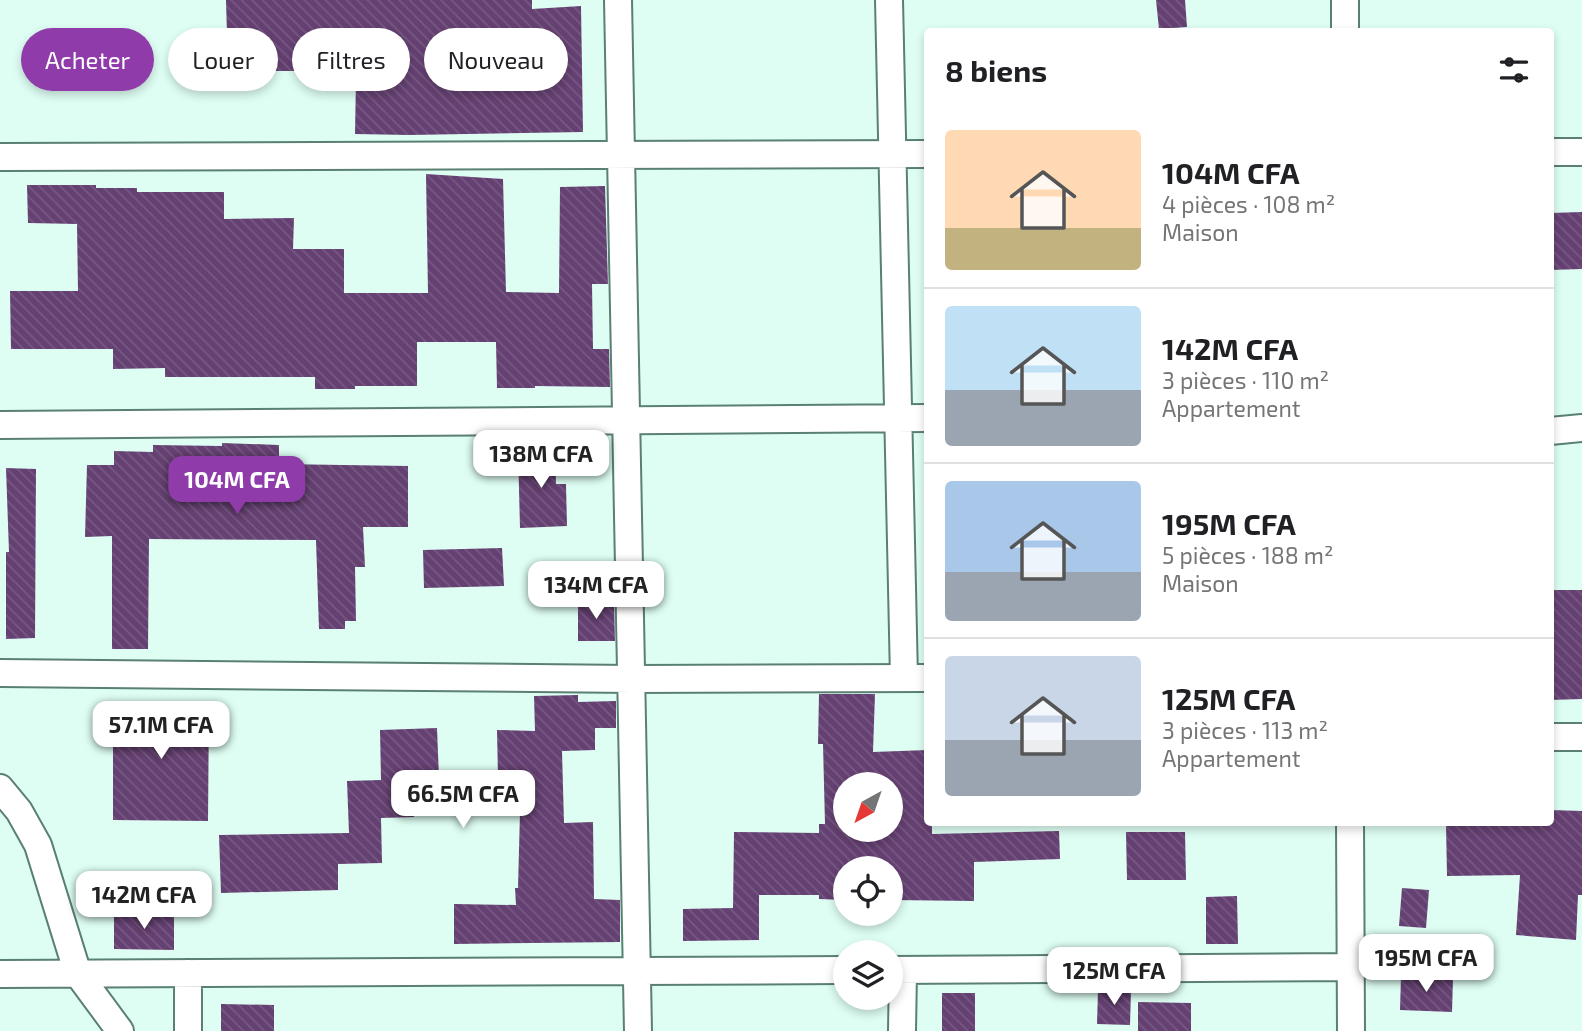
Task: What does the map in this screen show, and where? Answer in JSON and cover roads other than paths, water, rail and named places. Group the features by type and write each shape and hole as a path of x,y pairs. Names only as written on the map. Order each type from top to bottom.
{"street":[{"path":"618,0 638,1031"},
{"path":"0,673 632,679 916,678 898,418 889,0"},
{"path":"1345,0 1345,28"},
{"path":"1554,152 1582,152"},
{"path":"0,157 924,154"},
{"path":"0,425 924,418"},
{"path":"1554,431 1582,428"},
{"path":"1554,737 1582,737"},
{"path":"0,788 19,811 38,845 78,974 120,1031"},
{"path":"1350,826 1351,1031"},
{"path":"903,970 1351,967"},
{"path":"0,974 833,970"},
{"path":"188,973 188,1031"},
{"path":"900,1010 902,1031"}]}
